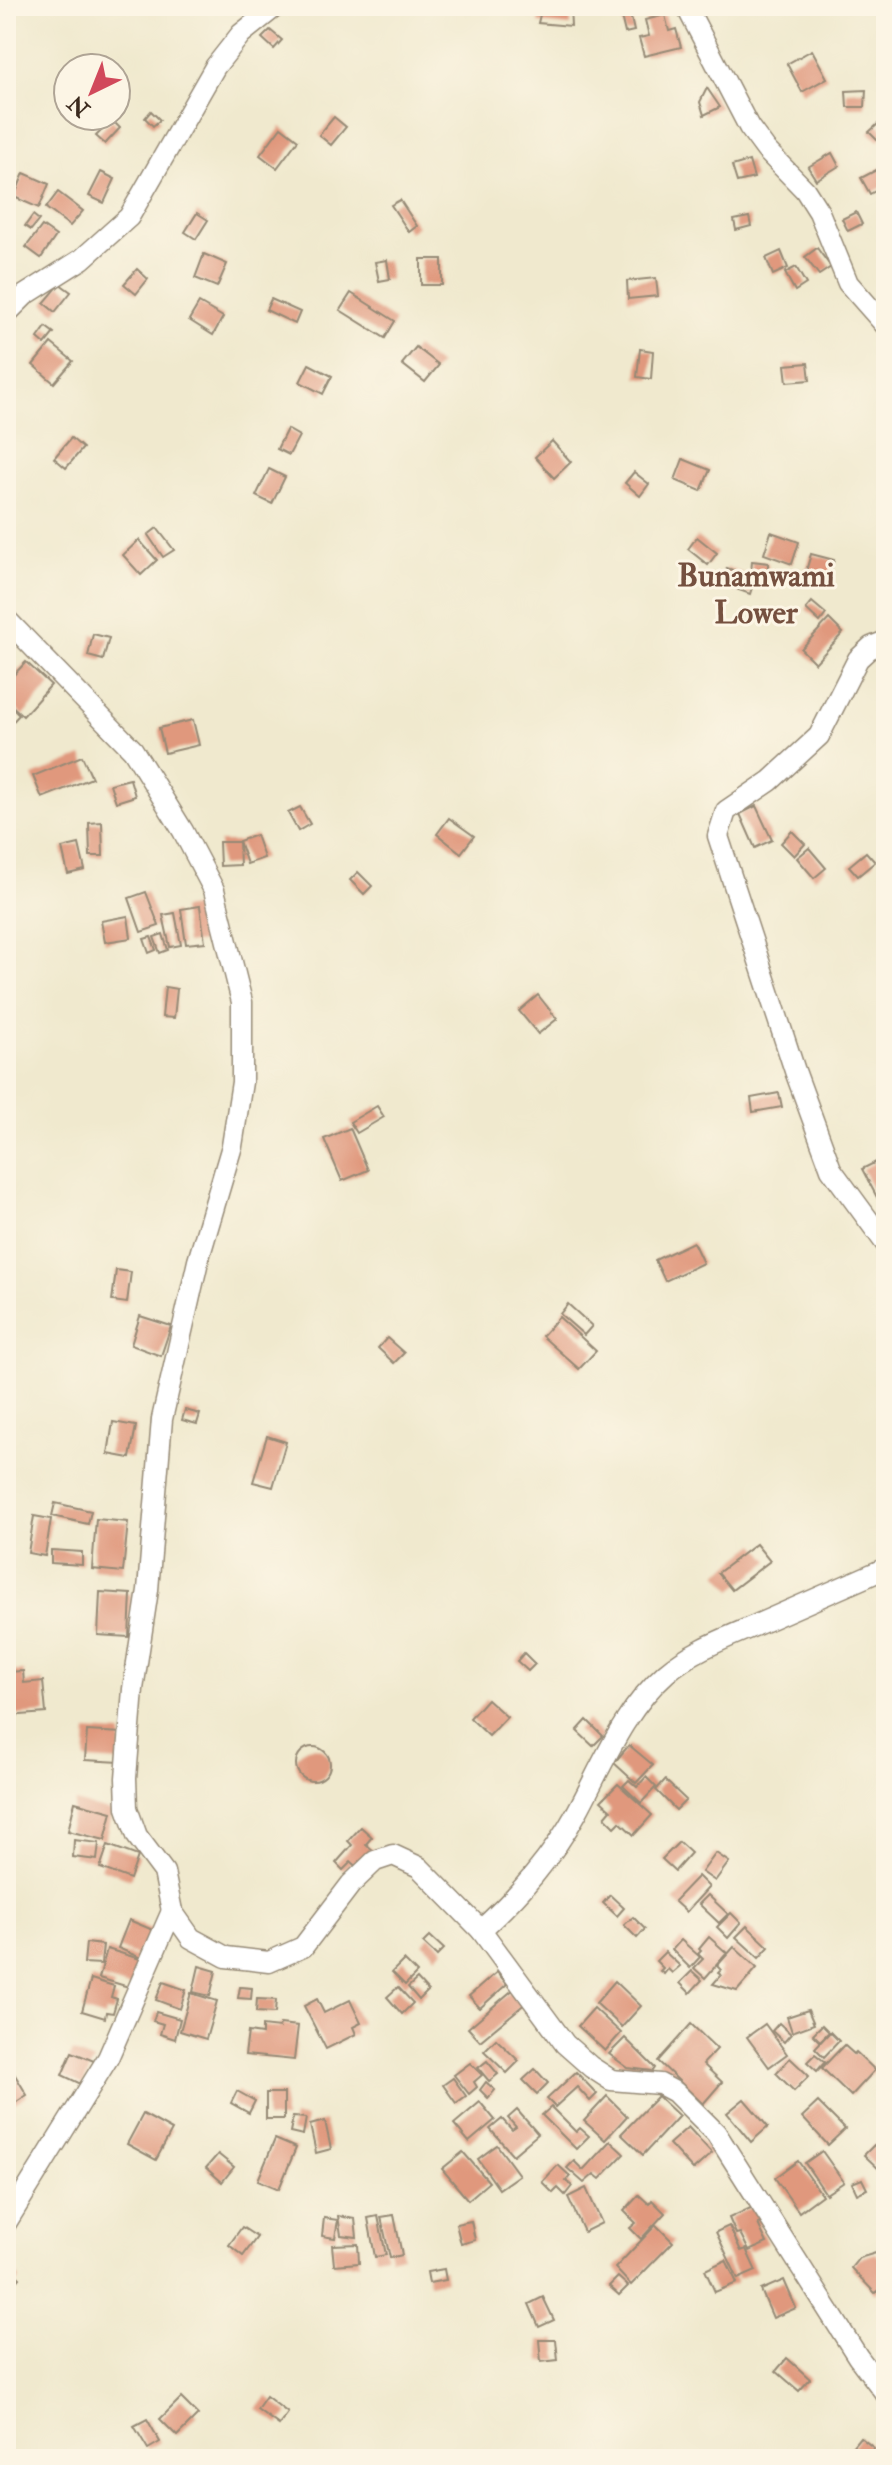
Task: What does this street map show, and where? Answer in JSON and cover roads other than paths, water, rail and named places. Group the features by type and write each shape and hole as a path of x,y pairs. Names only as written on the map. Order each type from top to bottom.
{"street":[{"path":"6,314 25,295 82,259 129,217 215,67 241,34 276,6"},
{"path":"686,6 749,127 766,150 805,190 819,212 848,283 886,326"},
{"path":"6,619 142,763 214,890 242,1002 242,1082 232,1146 198,1261 162,1419 148,1590 133,1689 127,1763 127,1808 137,1836 164,1872 172,1911 191,1938 226,1957 269,1962 303,1947 351,1884 375,1861 393,1855 419,1867 481,1930 565,2044 611,2080 660,2084 675,2092 716,2133 858,2357 886,2394"},
{"path":"886,641 871,647 858,659 819,736 770,781 726,811 718,836 795,1071 831,1169 886,1244"},
{"path":"481,1930 521,1893 553,1852 609,1748 636,1706 665,1675 695,1651 886,1568"},
{"path":"6,2223 108,2058 172,1911"}],"district":[{"name":"Bunamwami Lower","path":"756,594"}]}
